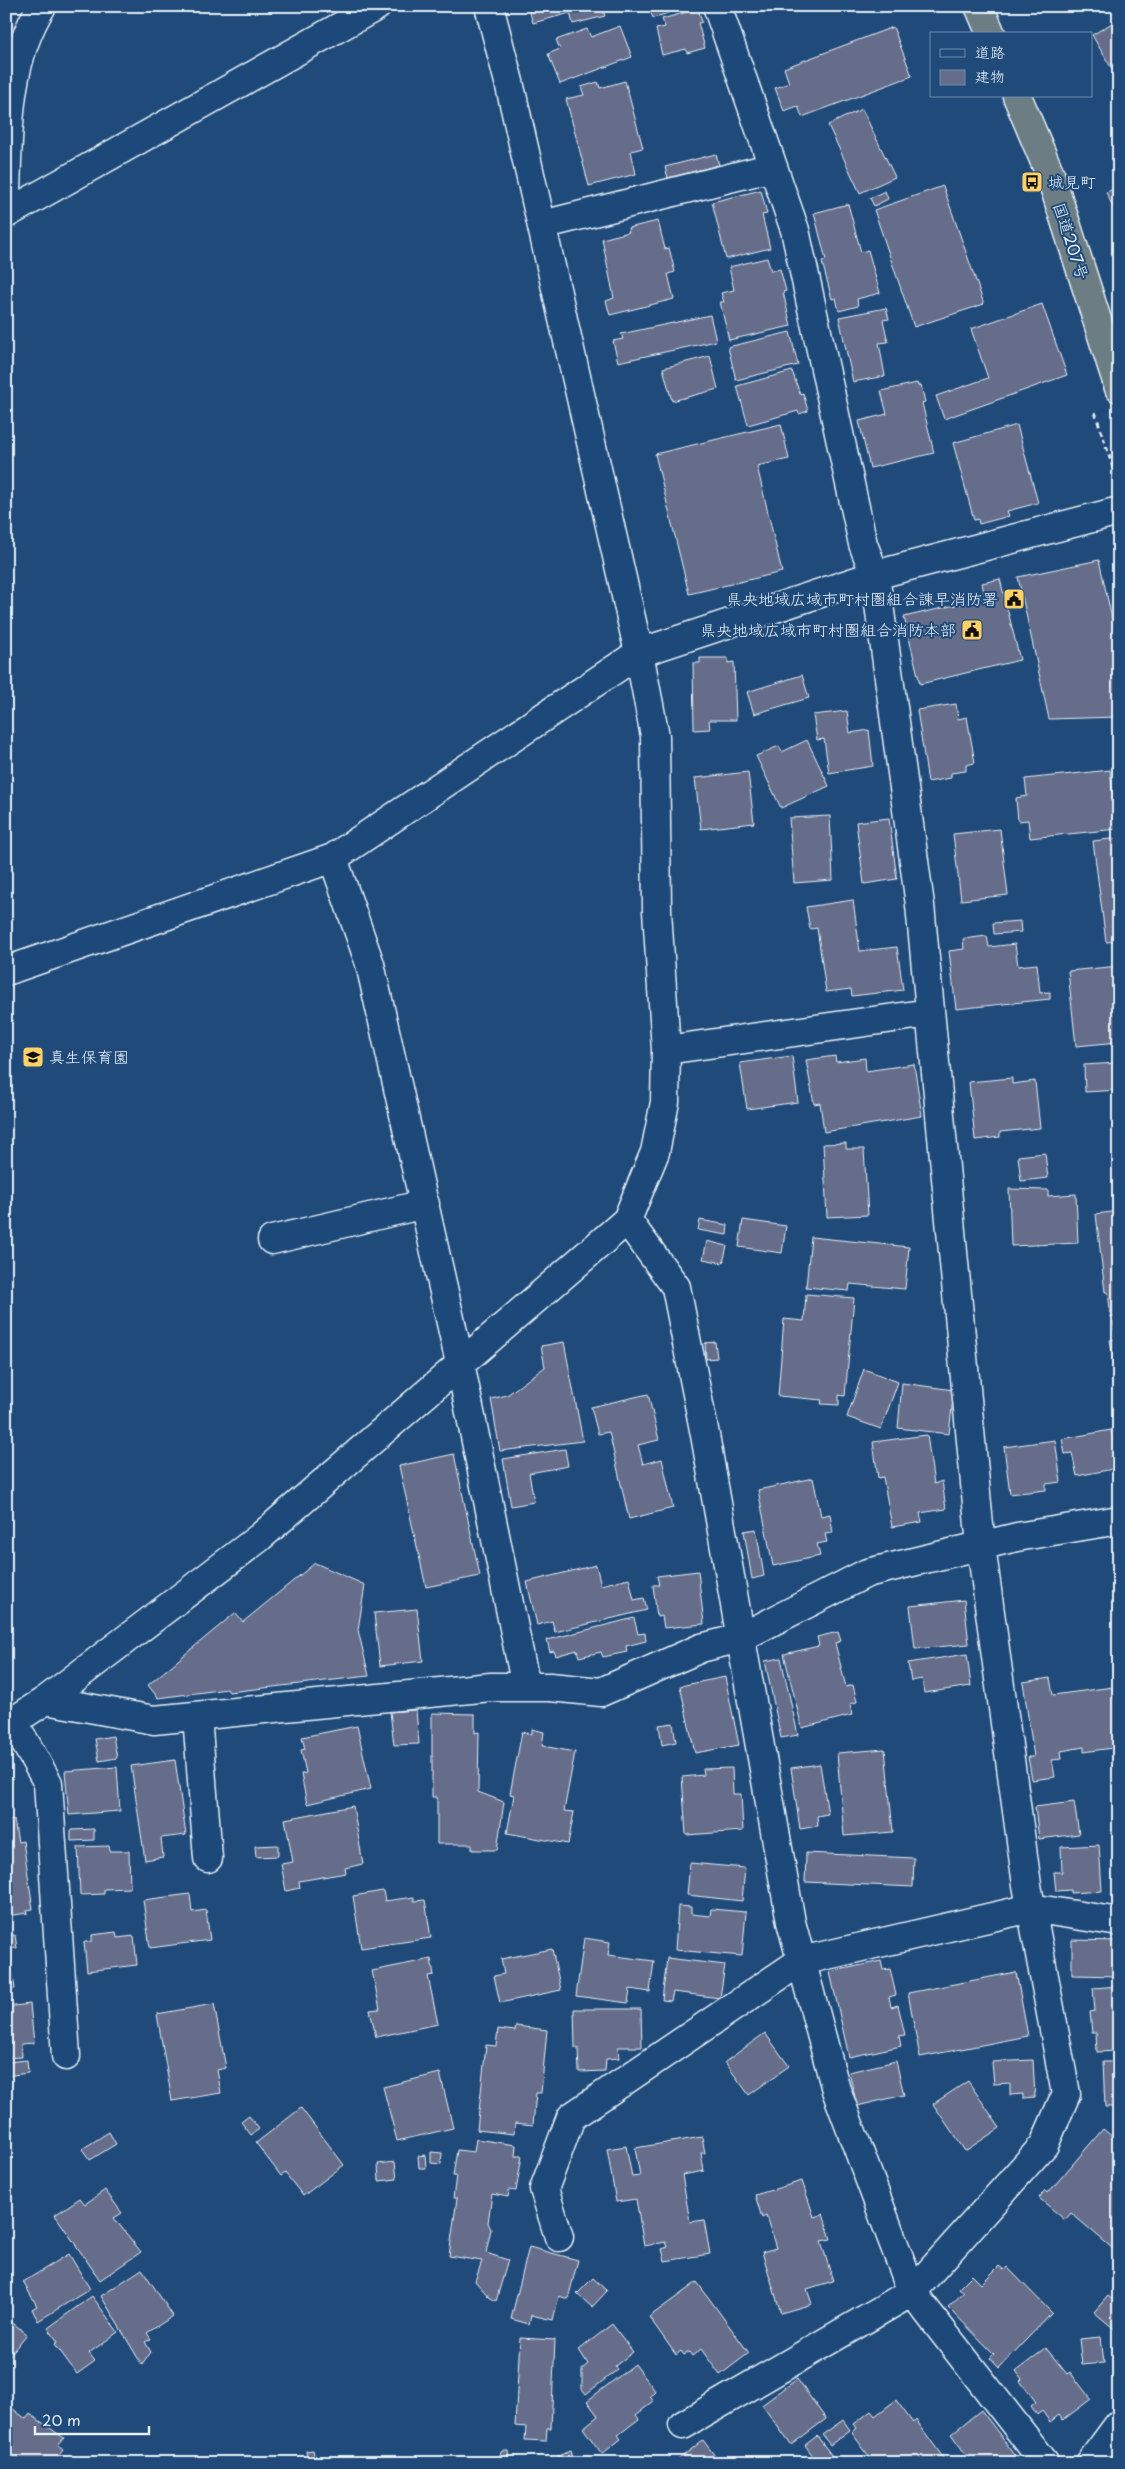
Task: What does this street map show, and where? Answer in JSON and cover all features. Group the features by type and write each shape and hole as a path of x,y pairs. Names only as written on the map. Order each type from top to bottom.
{"highway":[{"path":"979,6 990,32"},
{"name":"国道207号","path":"1018,98 1050,174 1119,388"}],"street":[{"path":"6,194 9,105 29,26 42,6"},
{"path":"6,214 377,6"},
{"path":"66,2056 48,1783 10,1724 46,1700 259,1538 627,1220 655,1152 665,1102 666,1050 657,911 655,736 639,653 542,225 509,82 489,6"},
{"path":"683,2425 912,2292 1044,2145 1066,2094 1031,1908 981,1546 920,906 875,576 863,544 795,230 717,6"},
{"path":"542,225 773,167"},
{"path":"6,971 333,858 639,653 875,576 1119,511"},
{"path":"333,858 370,964 460,1364 526,1687"},
{"path":"666,1050 930,1013"},
{"path":"272,1240 425,1204"},
{"path":"627,1220 676,1287 705,1435 791,1922 836,2090 912,2292 1045,2463"},
{"path":"46,1700 154,1720 491,1687 526,1687 601,1692 700,1648 740,1638 866,1573 1017,1537 1119,1520"},
{"path":"197,1716 208,1858"},
{"path":"559,2237 544,2188 571,2117 802,1961 1031,1908 1119,1922"},
{"path":"1090,2463 1119,2424"}],"building":[{"path":"528,6 602,6 605,16 573,24 570,13 533,23"},
{"path":"648,6 672,6 674,11 653,18"},
{"path":"698,9 702,22 698,23 705,48 687,53 686,49 662,55 656,29 665,27 662,19"},
{"path":"1119,19 1119,81 1092,35"},
{"path":"620,26 632,57 560,84 548,54 560,49 556,40 587,29 591,37"},
{"path":"893,27 912,76 802,117 798,106 784,111 775,88 789,83 784,68"},
{"path":"625,81 643,148 631,151 636,174 589,186 566,99 584,95 581,87 598,82 600,88"},
{"path":"862,109 895,177 860,193 828,125"},
{"path":"716,154 719,165 668,178 665,167"},
{"path":"943,186 984,304 914,327 874,210"},
{"path":"1119,187 1119,220 1106,192"},
{"path":"761,190 767,214 762,215 770,248 726,259 712,202"},
{"path":"885,191 888,199 874,206 870,198"},
{"path":"848,204 861,252 868,250 880,293 857,299 858,306 839,311 836,298 832,299 822,262 826,260 814,213"},
{"path":"658,221 665,249 669,248 675,272 668,274 674,299 610,315 606,301 614,298 602,239 629,232 628,228"},
{"path":"767,258 771,271 780,269 786,291 783,292 791,326 729,340 720,302 724,302 721,293 734,290 729,267"},
{"path":"1042,304 1067,375 944,419 936,396 988,378 971,329"},
{"path":"886,308 889,319 883,320 888,342 879,343 885,376 853,382 839,317"},
{"path":"710,315 716,341 618,362 613,341 623,339 621,334"},
{"path":"790,332 798,365 736,380 728,347"},
{"path":"710,356 718,389 672,401 663,368"},
{"path":"792,371 800,394 803,393 808,411 799,414 798,411 748,425 737,386"},
{"path":"917,383 918,386 921,385 925,402 922,403 934,453 870,468 859,421 887,414 881,391"},
{"path":"781,424 789,459 757,466 782,572 689,594 655,454"},
{"path":"1017,425 1038,503 1007,511 1009,516 979,524 978,519 974,520 953,443"},
{"path":"1099,560 1119,650 1119,717 1049,719 1018,577"},
{"path":"1000,579 1020,660 920,684 904,617 985,598 982,583"},
{"path":"700,658 728,658 728,663 734,662 736,720 709,720 710,729 694,730 693,663 700,663"},
{"path":"802,675 809,698 754,714 747,692"},
{"path":"956,704 958,719 967,717 975,763 966,765 966,771 951,773 951,778 928,782 917,710"},
{"path":"847,711 850,733 869,730 873,766 829,773 824,739 817,740 813,715"},
{"path":"807,740 829,786 781,808 756,756 779,746 782,752"},
{"path":"1110,770 1117,829 1030,838 1028,820 1018,821 1016,798 1027,796 1025,779"},
{"path":"748,772 754,823 701,829 695,778"},
{"path":"830,816 833,880 794,883 789,818"},
{"path":"889,818 897,879 864,884 856,822"},
{"path":"1000,829 1008,895 961,900 953,834"},
{"path":"1119,838 1119,941 1106,942 1093,841"},
{"path":"853,900 860,951 897,947 903,990 852,996 851,989 826,992 817,928 810,929 806,907"},
{"path":"1020,921 1021,932 994,934 993,923"},
{"path":"987,936 989,947 1015,944 1018,966 1037,964 1040,993 1050,992 1050,999 956,1009 949,951 964,949 963,939"},
{"path":"1119,966 1119,1042 1076,1046 1068,971"},
{"path":"792,1056 798,1102 747,1109 740,1063"},
{"path":"835,1056 836,1062 865,1058 866,1071 914,1064 922,1116 824,1132 820,1103 814,1104 806,1060"},
{"path":"1119,1063 1119,1090 1085,1092 1084,1065"},
{"path":"1012,1078 1012,1084 1035,1081 1040,1128 1000,1132 1000,1137 975,1140 969,1082"},
{"path":"846,1143 846,1149 864,1149 868,1215 827,1217 823,1144"},
{"path":"1045,1153 1048,1178 1021,1181 1018,1156"},
{"path":"1009,1189 1048,1190 1048,1196 1076,1194 1078,1243 1011,1246"},
{"path":"1119,1211 1119,1316 1111,1317 1108,1292 1105,1292 1096,1214"},
{"path":"700,1220 728,1225 727,1235 698,1230"},
{"path":"743,1220 786,1226 782,1253 739,1247"},
{"path":"811,1237 909,1247 905,1289 850,1284 849,1291 806,1287"},
{"path":"707,1241 727,1246 723,1263 703,1259"},
{"path":"806,1294 854,1298 845,1396 839,1395 839,1405 821,1404 822,1400 778,1396 784,1319 804,1321"},
{"path":"1119,1321 1119,1392 1110,1340 1116,1339 1113,1322"},
{"path":"564,1342 583,1441 500,1451 491,1399 507,1395 545,1367 541,1346"},
{"path":"715,1342 717,1358 706,1359 705,1343"},
{"path":"864,1369 898,1382 881,1429 847,1417"},
{"path":"902,1383 954,1390 949,1434 898,1428"},
{"path":"648,1394 659,1440 638,1445 643,1464 662,1459 673,1508 629,1519 609,1432 598,1434 591,1407"},
{"path":"1116,1396 1119,1396 1119,1415"},
{"path":"1111,1430 1118,1468 1077,1476 1072,1453 1065,1454 1062,1439"},
{"path":"927,1435 934,1484 942,1481 946,1509 920,1513 922,1522 892,1527 883,1477 878,1478 873,1442"},
{"path":"1055,1440 1061,1482 1046,1484 1046,1490 1010,1494 1004,1447"},
{"path":"565,1449 568,1466 529,1473 534,1502 511,1506 503,1459"},
{"path":"454,1454 480,1576 426,1587 399,1466"},
{"path":"813,1478 821,1516 830,1514 833,1533 825,1534 827,1542 817,1544 820,1556 773,1566 758,1490"},
{"path":"756,1529 764,1576 752,1579 744,1531"},
{"path":"315,1563 365,1585 358,1630 369,1676 229,1692 227,1689 158,1698 148,1685 235,1613 243,1622"},
{"path":"596,1565 601,1585 629,1578 634,1600 644,1598 647,1610 555,1632 552,1621 537,1625 527,1582"},
{"path":"698,1571 704,1624 664,1628 662,1616 657,1617 653,1585 659,1585 657,1576"},
{"path":"964,1600 969,1644 915,1649 910,1606"},
{"path":"1119,1605 1119,1633 1113,1607"},
{"path":"417,1609 423,1661 380,1666 374,1613"},
{"path":"634,1618 638,1634 645,1633 646,1641 626,1646 627,1652 603,1657 601,1652 579,1657 577,1650 556,1656 554,1651 550,1652 547,1640"},
{"path":"838,1632 841,1641 835,1643 846,1687 853,1685 857,1702 850,1704 852,1715 802,1728 784,1654 819,1646 817,1637"},
{"path":"967,1654 971,1686 924,1693 922,1679 911,1681 908,1663"},
{"path":"781,1658 798,1735 781,1738 765,1661"},
{"path":"725,1677 739,1745 695,1753 680,1686"},
{"path":"1050,1678 1053,1695 1113,1687 1119,1724 1119,1747 1084,1752 1084,1747 1061,1751 1062,1759 1052,1760 1055,1777 1032,1780 1028,1757 1034,1757 1023,1682"},
{"path":"416,1710 419,1744 394,1745 390,1712"},
{"path":"432,1713 475,1714 475,1733 479,1732 478,1792 504,1802 497,1850 472,1850 472,1844 437,1844 437,1797 432,1797"},
{"path":"673,1723 676,1742 662,1745 659,1725"},
{"path":"357,1726 371,1789 307,1804 301,1774 306,1773 301,1750 305,1749 302,1737"},
{"path":"532,1729 544,1732 542,1746 575,1752 564,1811 574,1812 568,1844 507,1833 514,1795 510,1794 522,1732 532,1734"},
{"path":"113,1736 117,1758 99,1761 95,1739"},
{"path":"885,1749 893,1832 844,1836 837,1753"},
{"path":"175,1760 186,1835 161,1838 163,1857 145,1860 131,1766"},
{"path":"820,1764 828,1814 817,1816 818,1826 800,1829 791,1768"},
{"path":"117,1767 120,1811 69,1815 65,1771"},
{"path":"732,1768 733,1794 741,1794 743,1831 686,1835 682,1777 704,1775 703,1769"},
{"path":"1074,1802 1079,1834 1039,1839 1035,1807"},
{"path":"353,1806 363,1864 345,1868 346,1873 299,1881 300,1888 286,1891 281,1864 293,1862 285,1819"},
{"path":"14,1820 18,1842 23,1841 33,1909 27,1910 28,1913 6,1916 6,1821"},
{"path":"94,1829 94,1840 71,1841 71,1830"},
{"path":"278,1845 278,1856 256,1857 255,1846"},
{"path":"1099,1845 1102,1891 1071,1893 1071,1890 1056,1891 1054,1872 1062,1872 1061,1847"},
{"path":"109,1846 110,1851 129,1851 130,1888 104,1889 104,1894 80,1895 78,1847"},
{"path":"806,1853 914,1858 913,1887 805,1882"},
{"path":"690,1863 745,1868 742,1901 687,1895"},
{"path":"383,1891 385,1901 414,1897 414,1901 425,1900 431,1938 361,1948 353,1896"},
{"path":"190,1894 192,1912 206,1910 210,1940 150,1948 143,1900"},
{"path":"678,1906 691,1907 691,1914 710,1916 711,1909 746,1912 742,1956 675,1950"},
{"path":"116,1932 117,1938 134,1936 137,1965 87,1971 84,1942 92,1941 92,1935"},
{"path":"15,1935 17,1948 9,1949 15,1989 6,1990 6,1936"},
{"path":"584,1938 610,1942 608,1955 654,1961 650,1992 630,1989 628,2003 576,1996"},
{"path":"1072,1940 1119,1941 1119,1976 1072,1975"},
{"path":"552,1949 561,1990 500,2003 494,1976 504,1974 501,1959"},
{"path":"667,1958 725,1965 720,1998 673,1992 671,2001 662,2000"},
{"path":"431,1959 434,1975 428,1976 438,2024 376,2037 370,2010 380,2009 372,1971"},
{"path":"881,1961 883,1970 890,1969 896,1995 889,1997 891,2007 898,2005 905,2035 899,2036 901,2046 849,2057 830,1972"},
{"path":"1016,1972 1028,2036 920,2057 908,1993"},
{"path":"1119,1986 1119,2051 1097,2052 1096,2033 1092,2033 1090,2012 1095,2011 1093,1988"},
{"path":"30,2004 34,2043 21,2044 22,2057 6,2058 6,2007"},
{"path":"214,2004 226,2068 217,2070 221,2093 172,2101 157,2014"},
{"path":"574,2009 641,2009 642,2047 618,2047 619,2058 606,2059 605,2071 579,2072 578,2048 575,2048"},
{"path":"516,2026 547,2030 541,2093 536,2093 533,2125 515,2123 514,2134 477,2130 486,2045 496,2046 498,2029 515,2031"},
{"path":"765,2033 789,2066 749,2095 725,2062"},
{"path":"27,2060 28,2073 6,2076 6,2062"},
{"path":"1033,2060 1035,2097 1023,2098 1023,2094 1010,2095 1010,2083 994,2084 992,2062"},
{"path":"896,2061 904,2095 857,2106 849,2072"},
{"path":"1103,2062 1119,2062 1119,2107 1105,2107"},
{"path":"440,2073 453,2128 397,2141 383,2087"},
{"path":"968,2081 1000,2128 965,2151 933,2104"},
{"path":"301,2108 344,2165 303,2196 285,2173 281,2176 256,2143"},
{"path":"249,2116 259,2129 251,2135 241,2122"},
{"path":"1103,2129 1119,2142 1119,2254 1071,2213 1065,2220 1039,2198 1045,2190 1048,2193"},
{"path":"109,2132 116,2144 90,2160 82,2149"},
{"path":"702,2137 705,2153 701,2153 704,2171 682,2175 690,2222 704,2220 710,2254 665,2261 662,2249 668,2247 666,2242 644,2246 636,2199 616,2202 607,2149 626,2146 632,2177 640,2176 635,2148"},
{"path":"476,2139 516,2145 515,2156 522,2156 516,2191 509,2190 508,2197 492,2194 488,2223 491,2229 486,2253 508,2260 496,2301 489,2297 475,2281 482,2261 449,2256 457,2198 453,2198 456,2176 453,2176 457,2150 474,2152"},
{"path":"431,2152 442,2153 441,2164 431,2163"},
{"path":"425,2155 426,2168 419,2168 418,2156"},
{"path":"395,2162 397,2179 379,2181 378,2164"},
{"path":"802,2181 814,2217 823,2214 831,2239 821,2241 833,2281 807,2289 812,2304 781,2313 762,2252 776,2248 766,2216 762,2218 755,2195"},
{"path":"105,2190 122,2213 114,2218 141,2252 100,2280 55,2215 80,2198 85,2204"},
{"path":"529,2247 578,2260 568,2299 559,2296 553,2320 531,2315 529,2324 511,2319"},
{"path":"69,2254 90,2289 38,2321 32,2309 37,2306 23,2282"},
{"path":"999,2266 1004,2270 1007,2267 1052,2313 999,2368 990,2358 994,2354 948,2307 964,2292 959,2288 972,2275 981,2284"},
{"path":"142,2269 173,2316 147,2333 151,2339 145,2342 151,2352 142,2365 101,2296"},
{"path":"593,2278 607,2291 592,2307 577,2294"},
{"path":"697,2282 749,2353 720,2375 701,2349 692,2356 689,2352 684,2355 681,2351 676,2355 649,2317"},
{"path":"92,2296 118,2332 89,2353 95,2361 77,2374 55,2344 58,2342 48,2328"},
{"path":"1108,2296 1119,2305 1119,2333 1094,2312"},
{"path":"6,2318 27,2334 6,2360"},
{"path":"612,2324 633,2352 615,2366 617,2370 586,2394 582,2389 582,2369 588,2364 579,2350"},
{"path":"1101,2337 1104,2363 1082,2365 1079,2339"},
{"path":"520,2338 555,2340 551,2428 547,2428 546,2441 525,2440 526,2427 515,2426"},
{"path":"1046,2348 1067,2374 1070,2372 1091,2399 1063,2420 1059,2415 1050,2422 1042,2411 1037,2415 1031,2406 1036,2402 1020,2381 1022,2379 1016,2371"},
{"path":"635,2364 656,2392 650,2397 654,2401 636,2415 639,2419 618,2435 621,2439 602,2454 583,2428 598,2416 587,2401"},
{"path":"797,2379 826,2419 791,2445 762,2405"},
{"path":"896,2400 913,2423 916,2420 947,2463 874,2463 852,2433 857,2428 854,2424 871,2411 875,2416"},
{"path":"8,2405 26,2419 30,2414 64,2438 58,2445 64,2450 54,2463 12,2463 6,2458"},
{"path":"981,2410 1021,2463 972,2463 951,2434"},
{"path":"843,2420 850,2430 830,2445 822,2435"},
{"path":"817,2436 832,2456 823,2463 818,2463 805,2445"},
{"path":"703,2440 720,2463 674,2463"},
{"path":"313,2450 315,2460 307,2461 306,2451"},
{"path":"571,2450 575,2463 561,2463 558,2455"},
{"path":"502,2451 508,2451 509,2463 495,2463"}],"place":[{"name":"城見町","path":"1032,182"},
{"name":"県央地域広域市町村圏組合諌早消防署","path":"1014,599"},
{"name":"県央地域広域市町村圏組合消防本部","path":"972,630"},
{"name":"真生保育園","path":"33,1057"}]}
